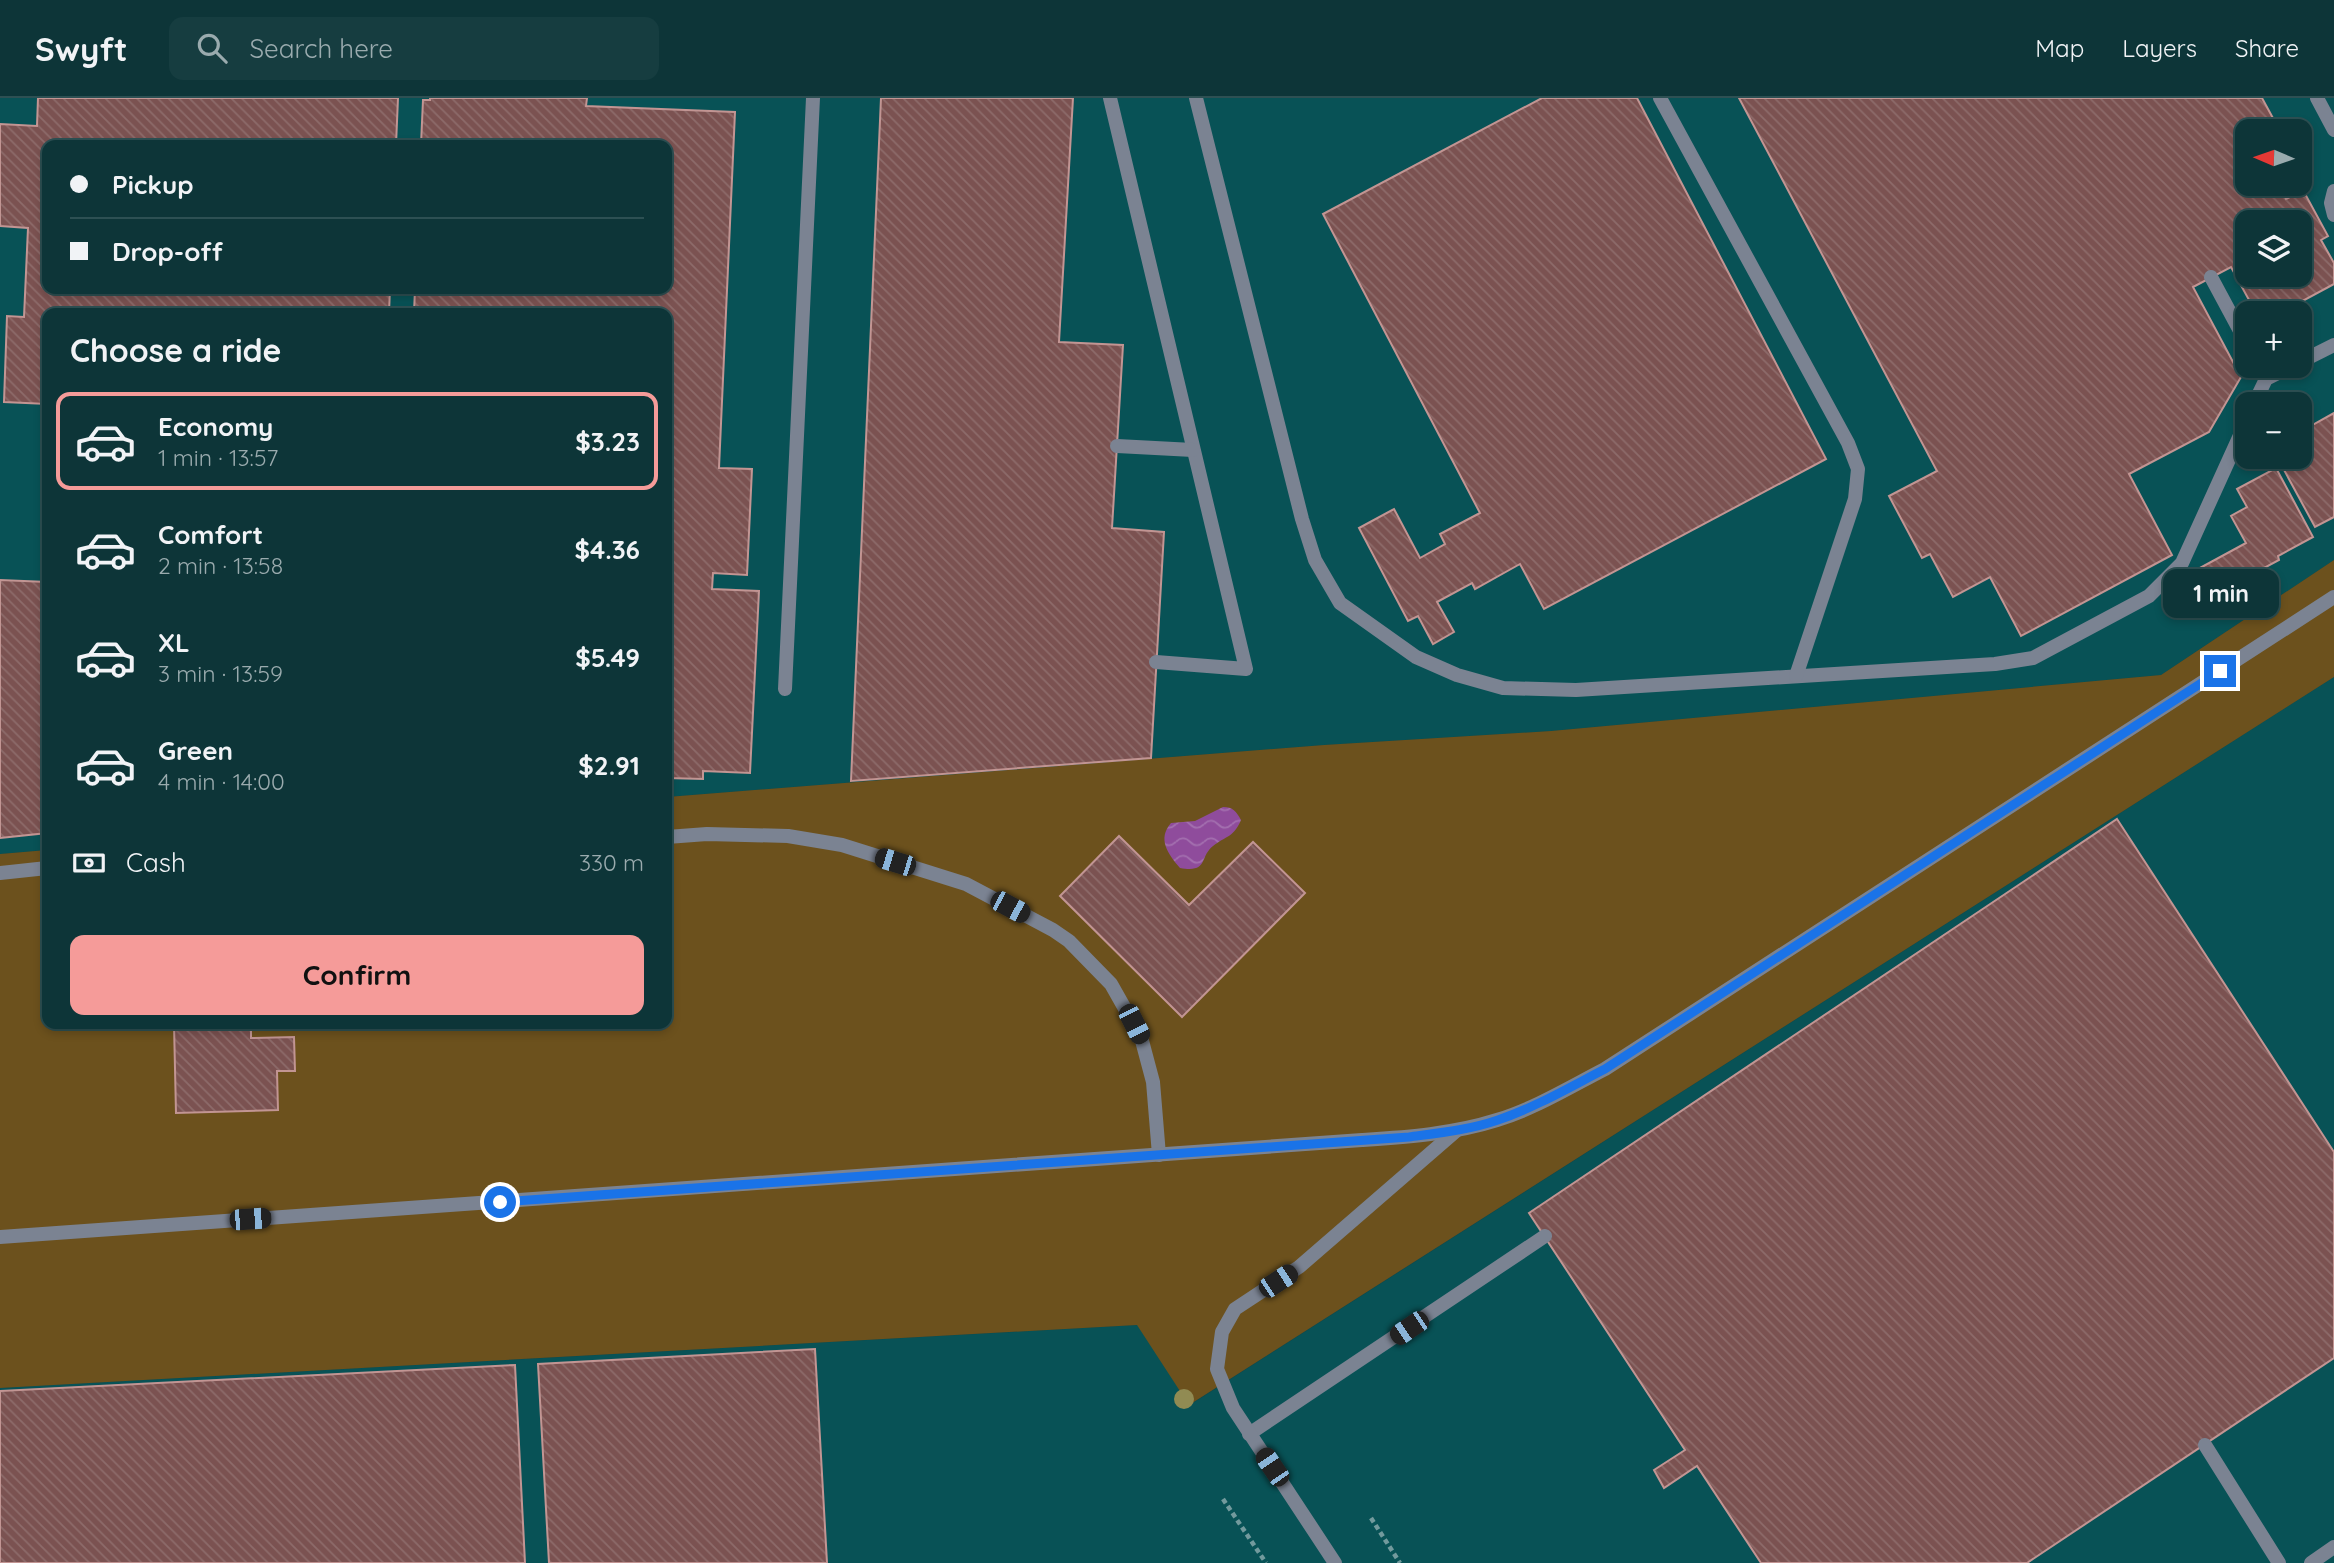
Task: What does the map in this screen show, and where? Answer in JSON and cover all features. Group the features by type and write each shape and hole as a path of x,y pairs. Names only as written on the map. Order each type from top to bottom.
{"street":[{"path":"785,689 813,98"},
{"path":"1110,98 1246,669 1156,662"},
{"path":"1196,98 1302,519 1315,560 1340,603 1416,657 1457,675 1503,688 1576,690 1995,664 2033,658 2149,596 2182,563 2235,446"},
{"path":"1660,98 1848,443 1858,469 1856,499 1796,676"},
{"path":"2316,98 2334,130"},
{"path":"2334,191 2330,203 2334,215"},
{"path":"2211,277 2235,322"},
{"path":"2312,356 2334,345"},
{"path":"1117,446 1193,450"},
{"path":"0,1237 1373,1140 1456,1131 1498,1120 1605,1069 2334,597"},
{"path":"672,837 707,834 788,836 842,845 966,884 1054,930 1069,941 1111,984 1141,1037 1153,1082 1159,1155"},
{"path":"0,873 42,869"},
{"path":"1335,1563 1233,1408 1217,1368 1222,1332 1235,1309 1299,1268 1456,1131"},
{"path":"1250,1434 1545,1236"},
{"path":"2205,1445 2279,1563"},
{"path":"2311,1563 2334,1547"}],"path":[{"path":"1223,1499 1266,1563"},
{"path":"1371,1518 1400,1563"}],"shaded area":[{"path":"0,98 2334,98 2334,560 2161,675 1551,731 1324,745 672,797 672,308 42,308 42,850 0,854"},
{"path":"2334,560 2334,677 1189,1405 1137,1325 0,1388 0,854 42,850 42,1029 672,1029 672,797 1324,745 1551,731 2161,675"},
{"path":"2334,677 2334,1563 0,1563 0,1388 1138,1325 1190,1405"}],"water":[{"path":"1223,807 1234,810 1241,820 1235,830 1209,850 1199,866 1180,868 1168,852 1165,841 1171,823 1195,821"}],"building":[{"path":"38,98 398,98 396,140 42,140 42,294 390,294 389,308 42,308 42,404 4,402 7,316 24,317 28,228 0,226 0,124 37,126"},
{"path":"587,98 586,106 735,112 719,468 752,469 747,575 713,573 712,589 759,591 750,773 703,771 703,779 672,778 672,308 414,308 415,294 672,294 672,140 421,140 423,100"},
{"path":"881,98 1073,98 1059,342 1123,345 1112,528 1164,532 1151,758 851,781"},
{"path":"1542,98 1637,98 1826,459 1544,609 1520,564 1475,589 1472,583 1437,602 1454,632 1433,644 1418,616 1408,621 1359,528 1394,509 1420,558 1445,544 1440,534 1480,513 1323,214"},
{"path":"1739,98 2262,98 2273,119 2235,119 2235,196 2284,196 2286,199 2292,196 2306,196 2328,236 2321,240 2334,263 2334,284 2302,301 2250,301 2242,287 2312,287 2312,210 2235,210 2235,274 2231,267 2193,287 2235,366 2235,378 2240,378 2209,432 2129,474 2172,555 2021,636 1990,577 1953,597 1930,554 1922,558 1889,496 1937,471"},
{"path":"2334,413 2334,517 2315,527 2284,469 2312,469 2312,425"},
{"path":"2277,469 2313,537 2278,556 2279,560 2201,602 2187,575 2246,543 2231,516 2247,507 2237,489"},
{"path":"0,580 42,582 42,834 0,838"},
{"path":"2117,819 2334,1152 2334,1358 2027,1563 1761,1563 1697,1466 1664,1488 1654,1470 1685,1450 1529,1213"},
{"path":"1119,836 1189,905 1253,842 1305,893 1182,1017 1060,896"},
{"path":"174,1029 251,1029 251,1038 294,1037 295,1071 277,1071 278,1110 176,1113"},
{"path":"815,1349 827,1563 549,1563 538,1364"},
{"path":"515,1365 525,1563 0,1563 0,1391"}],"route":[{"path":"500,1202 1409,1137 1456,1131 1498,1120 1605,1069 2220,671"}]}
